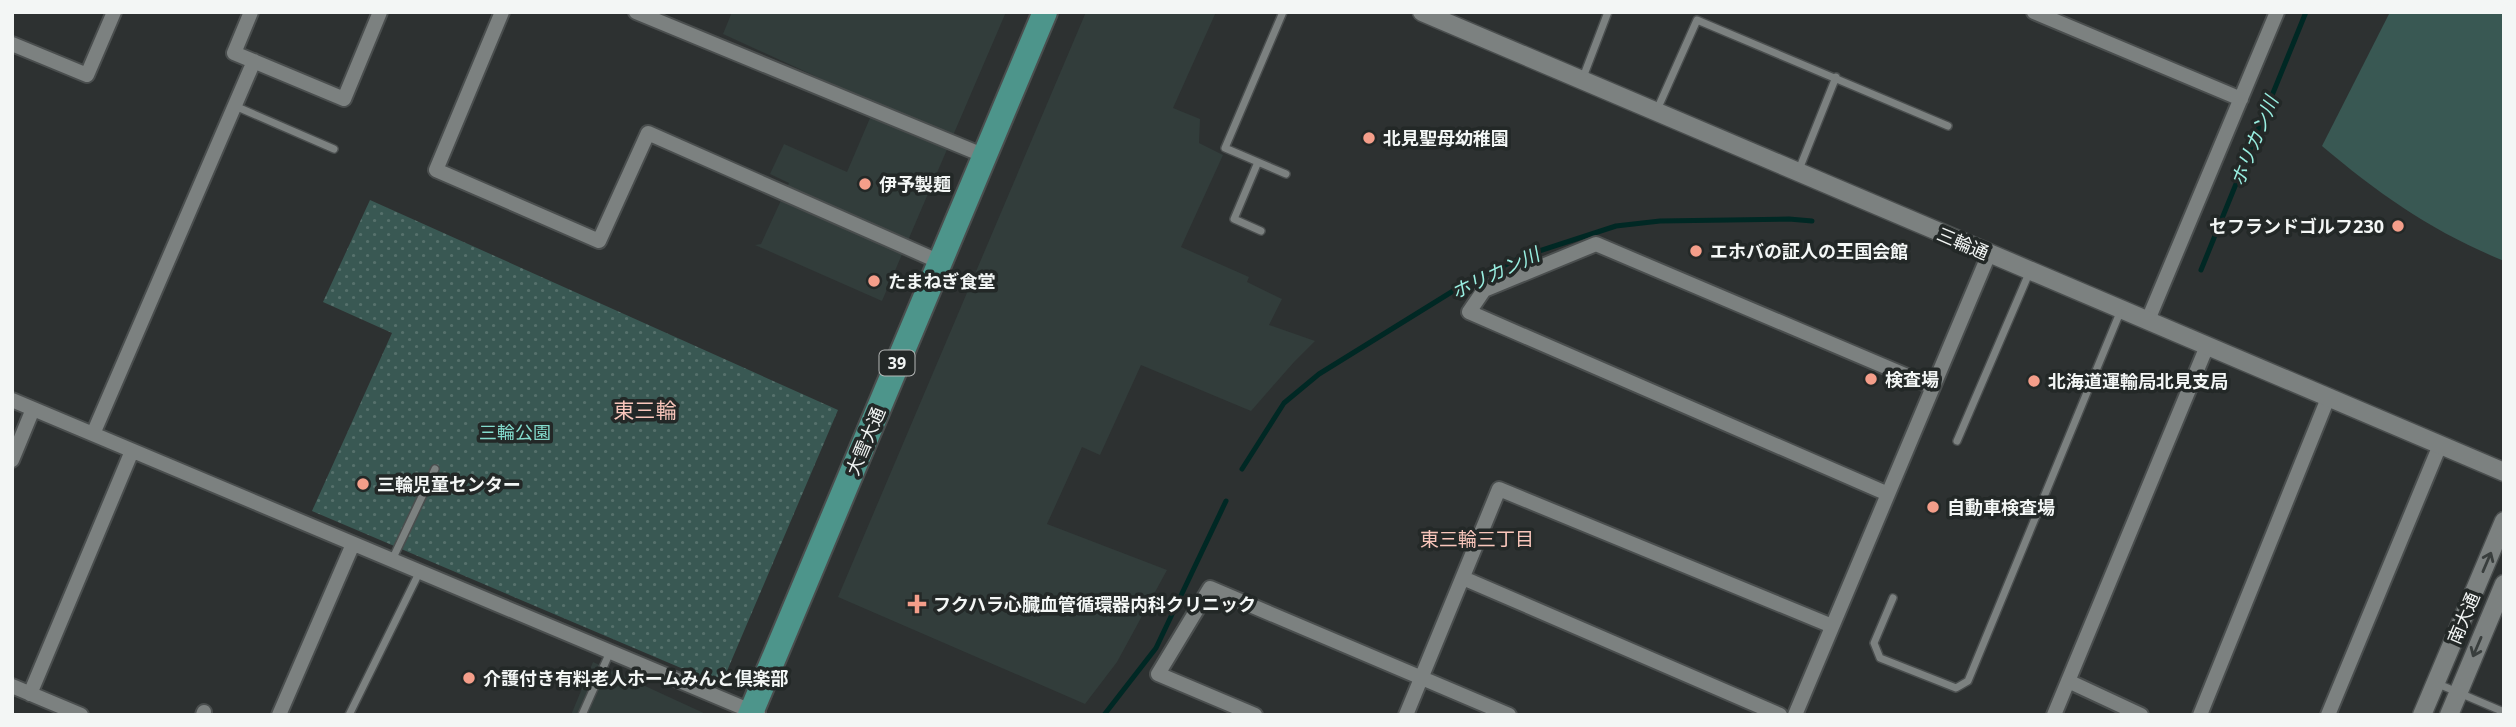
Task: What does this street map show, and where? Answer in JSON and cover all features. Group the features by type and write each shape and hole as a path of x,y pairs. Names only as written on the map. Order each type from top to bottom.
{"highway":[{"name":"大雪大通","path":"754,714 1045,12"}],"street":[{"path":"12,44 87,75 114,12"},
{"path":"251,12 234,53 344,99 380,12"},
{"path":"502,12 436,170 599,241 648,133 940,262"},
{"path":"636,12 985,156"},
{"name":"三輪通","path":"1423,12 2504,472"},
{"path":"2034,12 2241,99"},
{"path":"2148,320 2277,12"},
{"path":"93,434 254,61"},
{"path":"1888,495 1469,312 1484,290 1596,244 1933,387"},
{"path":"1795,715 1989,254"},
{"path":"2054,715 2207,346"},
{"path":"2200,715 2328,398"},
{"path":"12,400 754,714"},
{"path":"12,460 33,409"},
{"path":"2328,715 2440,445"},
{"path":"30,694 132,451"},
{"path":"1406,715 1499,489 1832,626"},
{"name":"南大通","path":"2422,715 2504,521"},
{"path":"279,715 353,544"},
{"path":"1462,578 1780,715"},
{"name":"南大通","path":"2449,715 2504,584"},
{"path":"1255,715 1158,674 1210,588 1509,715"},
{"path":"2068,681 2141,715"},
{"path":"12,686 81,715"}],"lane":[{"path":"1283,12 1225,148 1286,174"},
{"path":"1581,80 1608,12"},
{"path":"1656,112 1697,20 1948,126"},
{"path":"1797,173 1836,77"},
{"path":"234,106 334,149"},
{"path":"1258,162 1234,219 1261,231"},
{"path":"1957,441 2030,271"},
{"path":"1893,598 1874,643 1880,658 1956,688 1968,681 2121,309"},
{"path":"392,561 435,469"},
{"path":"349,715 419,573"},
{"path":"582,715 610,652"},
{"path":"2435,683 2504,712"}],"shaded area":[{"path":"732,12 1006,12 882,301 755,245 761,244 789,183 770,174 784,144 847,172 876,104 723,34"},
{"path":"1086,12 1216,12 1173,108 1200,119 1199,143 1223,155 1181,247 1249,277 1247,282 1282,299 1269,325 1315,341 1251,411 1141,365 1100,455 1082,447 1047,524 1167,570 1117,662 1085,704 838,597"},
{"path":"593,662 708,715 571,715"}],"green space":[{"path":"2390,12 2504,12 2504,261 2454,238 2408,211 2322,146"},
{"name":"三輪公園","path":"370,200 838,410 721,685 312,511 392,333 323,302"}],"waterway":[{"name":"ホリカン川","path":"2201,270 2306,12"},
{"name":"ホリカン川","path":"1242,469 1284,403 1319,374 1466,283 1527,255 1616,226 1660,221 1812,221"},
{"name":"ホリカン川","path":"1104,715 1156,648 1226,501"}],"place":[{"name":"北見聖母幼稚園","path":"1369,138"},
{"name":"伊予製麺","path":"865,184"},
{"name":"セフランドゴルフ230","path":"2398,226"},
{"name":"エホバの証人の王国会館","path":"1696,251"},
{"name":"たまねぎ食堂","path":"874,281"},
{"name":"検査場","path":"1871,379"},
{"name":"北海道運輸局北見支局","path":"2034,381"},
{"name":"三輪児童センター","path":"363,484"},
{"name":"自動車検査場","path":"1933,507"},
{"name":"フクハラ心臓血管循環器内科クリニック","path":"917,604"},
{"name":"介護付き有料老人ホームみんと倶楽部","path":"469,678"}],"district":[{"name":"東三輪","path":"645,410"},
{"name":"東三輪三丁目","path":"1477,539"}]}
